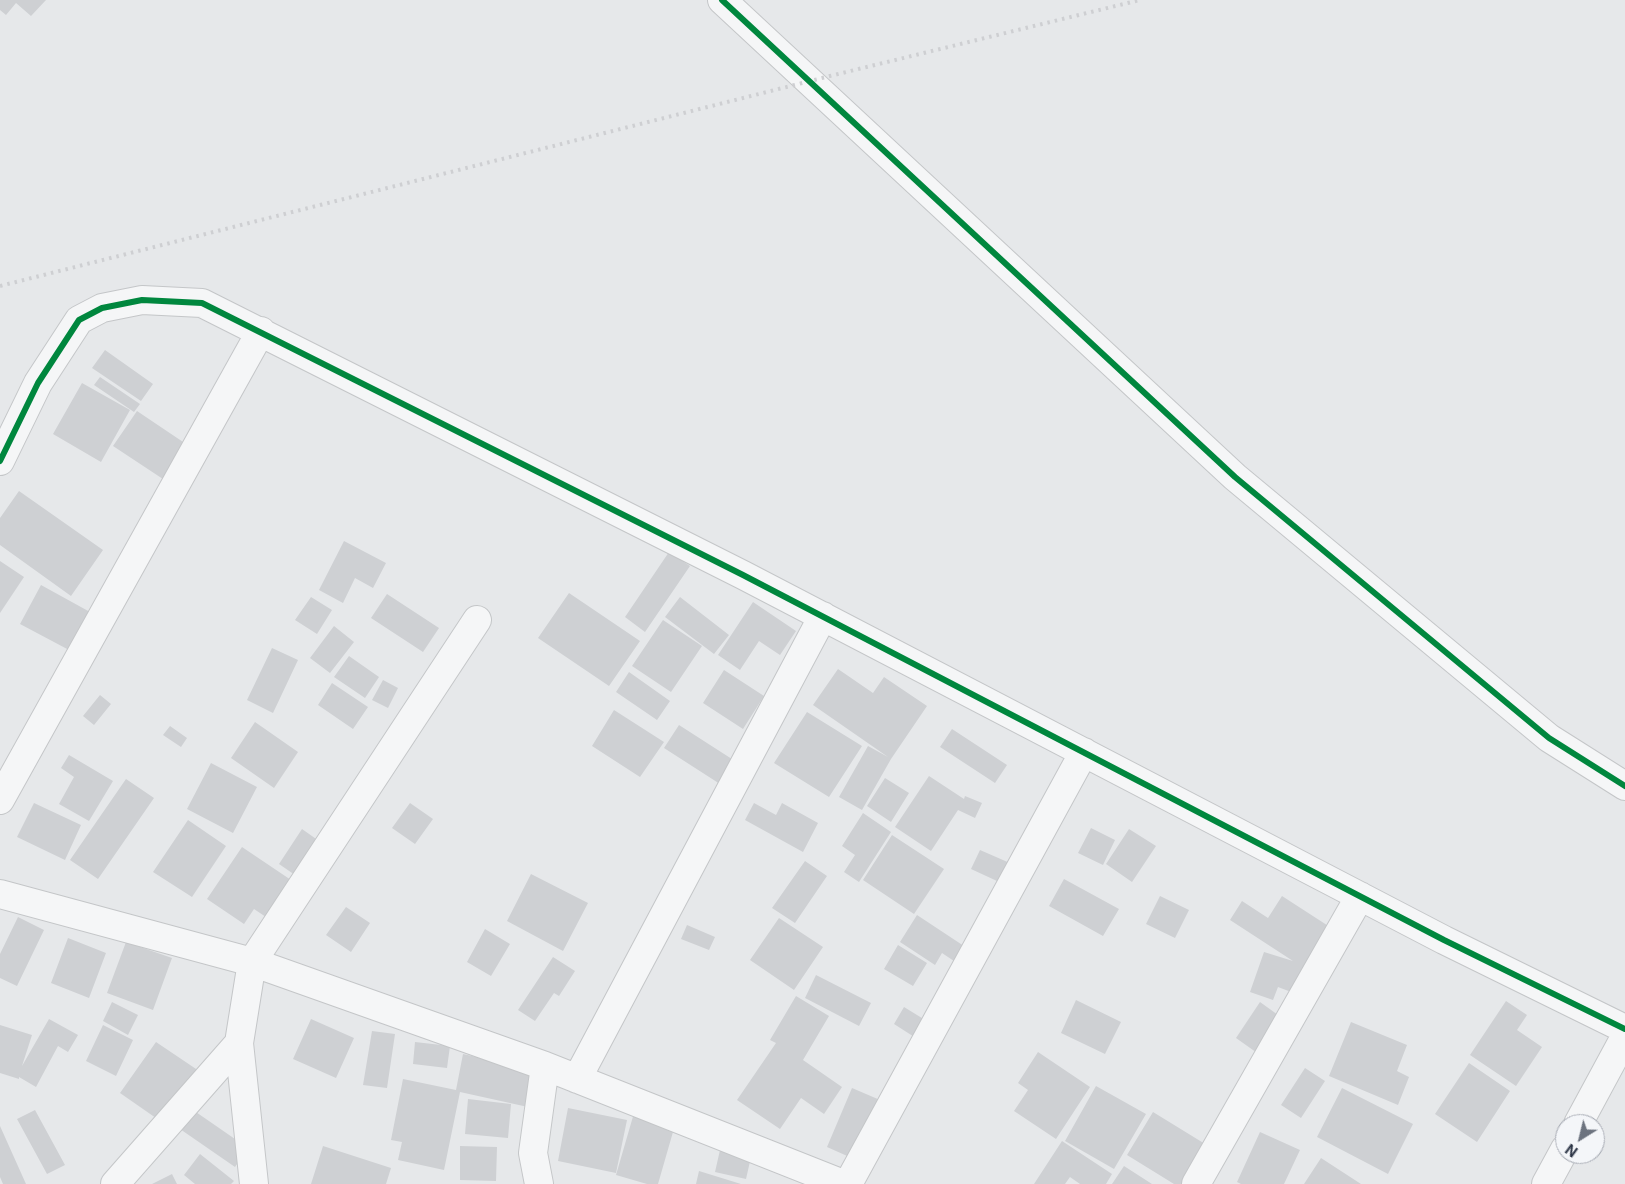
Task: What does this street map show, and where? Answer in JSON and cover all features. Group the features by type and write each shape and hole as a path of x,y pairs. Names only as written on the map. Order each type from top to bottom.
{"street":[{"path":"722,0 1236,477 1549,738 1625,786"},
{"path":"0,461 38,383 79,320 102,308 142,300 202,303 261,331 823,616 1444,940 1625,1029"},
{"path":"0,800 261,331"},
{"path":"577,1079 823,616"},
{"path":"254,1184 239,1043 252,962 477,620"},
{"path":"848,1184 1084,752"},
{"path":"0,894 252,962 545,1066 843,1184"},
{"path":"1196,1184 1360,896"},
{"path":"1583,1114 1625,1037"},
{"path":"115,1184 239,1043"},
{"path":"539,1184 533,1153 545,1066"},
{"path":"1546,1184 1557,1164"}],"building":[{"path":"0,0 46,0 31,16 16,3 6,15 0,10"},
{"path":"105,350 153,384 141,401 92,368"},
{"path":"100,377 140,404 134,412 94,385"},
{"path":"82,383 130,410 101,462 53,434"},
{"path":"137,411 192,448 169,483 113,446"},
{"path":"19,491 103,550 71,596 0,545 0,518"},
{"path":"344,541 386,563 373,588 355,578 343,603 319,590"},
{"path":"669,552 690,566 645,632 625,617"},
{"path":"0,561 24,577 0,613"},
{"path":"41,585 90,612 69,650 20,624"},
{"path":"569,593 640,641 609,686 538,638"},
{"path":"387,594 439,628 423,652 371,618"},
{"path":"311,597 332,610 317,634 295,620"},
{"path":"680,597 729,635 714,654 665,617"},
{"path":"753,602 796,631 780,655 759,641 740,670 718,655"},
{"path":"663,620 702,646 671,692 632,666"},
{"path":"334,626 354,642 330,673 310,658"},
{"path":"272,648 298,660 273,713 247,700"},
{"path":"349,656 379,677 365,698 334,677"},
{"path":"838,669 873,693 884,677 927,706 891,759 862,810 839,797 868,746 888,757 813,705"},
{"path":"724,670 764,696 743,729 703,703"},
{"path":"629,672 670,701 657,720 616,692"},
{"path":"383,680 398,688 388,708 372,700"},
{"path":"332,683 368,707 353,729 318,705"},
{"path":"100,695 111,704 94,725 83,716"},
{"path":"614,710 664,742 640,777 592,746"},
{"path":"807,712 862,746 829,797 774,763"},
{"path":"255,722 298,752 274,788 231,758"},
{"path":"679,725 735,761 720,784 664,748"},
{"path":"170,726 187,738 181,747 163,735"},
{"path":"952,729 1007,765 995,783 940,747"},
{"path":"69,755 113,781 89,821 59,804 74,777 61,768"},
{"path":"211,763 257,787 233,833 187,809"},
{"path":"929,776 964,799 965,796 982,803 975,818 958,810 931,851 895,827"},
{"path":"885,778 909,793 891,822 867,806"},
{"path":"126,779 154,798 98,879 70,860"},
{"path":"34,803 81,825 65,860 17,837"},
{"path":"410,803 433,819 415,844 392,828"},
{"path":"754,803 776,815 782,803 818,823 803,852 745,820"},
{"path":"863,813 891,832 859,882 844,872 855,855 842,846"},
{"path":"188,820 226,846 192,897 153,872"},
{"path":"1091,828 1115,840 1103,865 1078,853"},
{"path":"302,829 319,841 295,875 279,864"},
{"path":"1129,829 1156,846 1132,882 1106,864"},
{"path":"892,835 944,869 914,914 863,880"},
{"path":"242,847 294,882 269,919 254,909 244,924 207,899"},
{"path":"980,850 1019,867 1010,887 971,869"},
{"path":"805,861 827,876 795,923 772,908"},
{"path":"531,874 588,903 563,951 507,921"},
{"path":"1064,879 1119,909 1103,936 1049,906"},
{"path":"1160,896 1189,910 1175,938 1146,924"},
{"path":"1282,896 1333,929 1299,995 1278,987 1273,1000 1250,992 1264,952 1293,961 1230,920 1242,901 1268,918"},
{"path":"346,907 370,923 351,952 326,935"},
{"path":"917,915 973,952 963,967 942,953 935,965 900,942"},
{"path":"18,917 44,930 17,986 0,978 0,954"},
{"path":"779,918 823,947 794,990 750,960"},
{"path":"687,925 715,937 709,950 681,939"},
{"path":"485,929 510,944 491,976 467,962"},
{"path":"68,938 106,953 89,998 51,983"},
{"path":"126,942 172,958 153,1010 107,993"},
{"path":"898,945 927,963 913,986 884,969"},
{"path":"553,957 575,971 559,996 554,993 535,1021 518,1010"},
{"path":"816,975 871,1003 859,1026 805,998"},
{"path":"796,996 829,1016 803,1060 842,1087 824,1114 801,1098 780,1129 737,1100 776,1043 770,1040"},
{"path":"1076,1000 1121,1022 1105,1054 1061,1033"},
{"path":"1506,1001 1527,1015 1517,1030 1542,1047 1516,1086 1470,1055"},
{"path":"112,1002 138,1015 128,1035 103,1021"},
{"path":"1260,1002 1285,1020 1260,1055 1236,1038"},
{"path":"904,1007 930,1023 919,1040 894,1024"},
{"path":"49,1019 78,1035 68,1052 58,1046 36,1087 19,1077 19,1079 0,1073 0,1025 32,1035 22,1066"},
{"path":"311,1019 354,1038 336,1078 293,1059"},
{"path":"1351,1022 1407,1045 1397,1071 1409,1077 1398,1105 1329,1076"},
{"path":"103,1025 133,1040 116,1076 86,1061"},
{"path":"372,1031 395,1034 387,1088 363,1085"},
{"path":"156,1042 202,1073 166,1125 120,1093"},
{"path":"415,1042 450,1046 447,1068 413,1064"},
{"path":"1038,1052 1090,1087 1056,1139 1014,1111 1028,1090 1018,1083"},
{"path":"463,1054 536,1070 528,1107 460,1092 444,1170 398,1160 402,1142 391,1140 403,1079 456,1090"},
{"path":"1469,1063 1510,1091 1477,1142 1435,1114"},
{"path":"1305,1068 1325,1081 1301,1118 1281,1105"},
{"path":"1096,1086 1146,1114 1114,1169 1065,1141"},
{"path":"852,1088 880,1100 854,1159 827,1147"},
{"path":"1342,1088 1413,1124 1388,1174 1317,1137"},
{"path":"468,1099 511,1104 508,1138 465,1134"},
{"path":"568,1108 627,1120 616,1173 558,1161"},
{"path":"35,1110 65,1165 47,1174 17,1119"},
{"path":"193,1110 248,1148 235,1167 180,1129"},
{"path":"1153,1112 1210,1147 1187,1184 1174,1184 1127,1155"},
{"path":"634,1113 675,1125 658,1184 647,1184 616,1175"},
{"path":"0,1126 26,1184 3,1184 0,1177"},
{"path":"1260,1132 1300,1150 1284,1184 1241,1184 1237,1182"},
{"path":"1062,1141 1112,1174 1106,1184 1080,1184 1070,1177 1065,1184 1034,1184"},
{"path":"323,1146 391,1168 386,1184 311,1184"},
{"path":"460,1146 497,1147 496,1181 460,1180"},
{"path":"720,1150 751,1157 746,1179 715,1172"},
{"path":"200,1154 234,1181 231,1184 195,1184 184,1175"},
{"path":"1321,1158 1361,1184 1304,1184"},
{"path":"1124,1166 1152,1184 1112,1184"},
{"path":"699,1171 741,1184 696,1184"},
{"path":"172,1174 177,1184 152,1184"}],"railway":[{"path":"0,286 830,76 1140,0"}],"cycle path":[{"path":"722,0 1235,477 1549,738 1625,786"},
{"path":"0,461 38,383 79,320 102,308 142,300 202,303 743,575 1444,940 1625,1029"}]}
